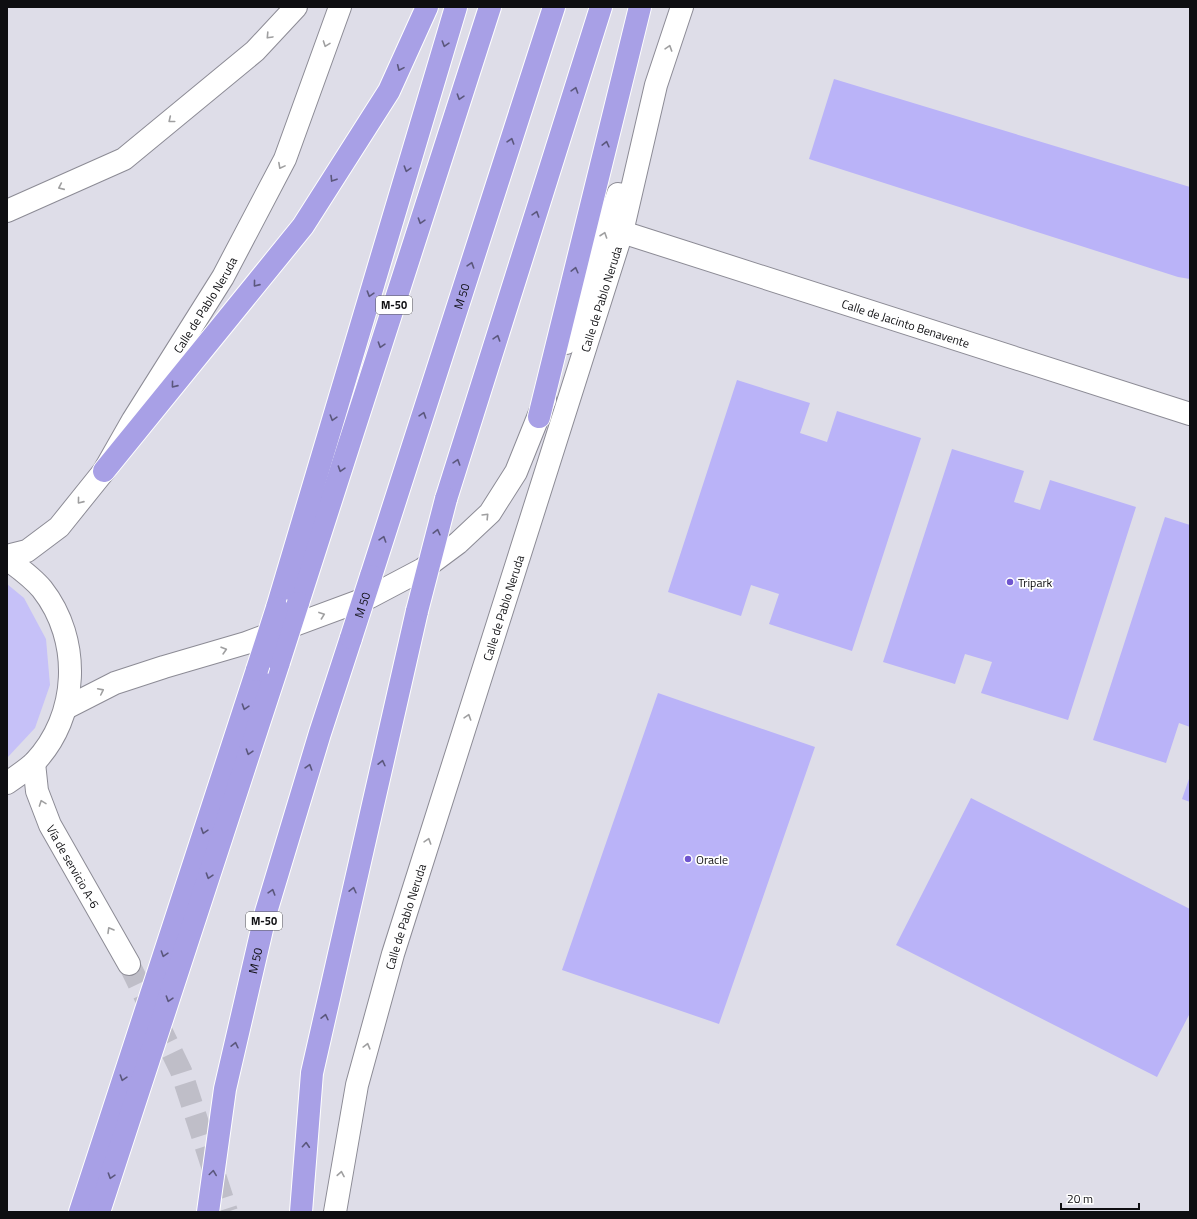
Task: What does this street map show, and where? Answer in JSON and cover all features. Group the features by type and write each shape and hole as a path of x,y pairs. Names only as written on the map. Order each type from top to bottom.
{"highway":[{"path":"104,471 303,226 389,91 427,7"},
{"path":"80,1212 277,608 456,7"},
{"name":"M-50","path":"99,1212 279,662 490,7"},
{"name":"M 50","path":"208,1212 225,1089 266,912 320,733 554,7"},
{"path":"301,1212 312,1073 417,611 446,499 601,7"},
{"path":"540,416 640,7"}],"street":[{"path":"7,211 124,159 255,51 296,7"},
{"name":"Calle de Pablo Neruda","path":"7,556 27,551 59,527 104,471 133,420 223,277 285,159 340,7"},
{"name":"Calle de Pablo Neruda","path":"335,1212 357,1085 393,954 622,232 656,85 682,7"},
{"path":"66,708 115,684 164,667 246,643 370,597 423,569 458,543 490,512 516,472 540,416 656,85"},
{"name":"Calle de Jacinto Benavente","path":"622,232 1190,414"},
{"path":"7,559 24,571 42,589 55,610 65,633 70,658 70,683 66,708 53,737 34,763 7,783"},
{"name":"Vía de servicio A-6","path":"34,763 37,791 50,825 129,964"}],"shaded area":[{"path":"7,584 24,598 46,639 50,685 35,728 7,758"}],"building":[{"path":"834,79 1190,187 1190,279 1178,277 809,159"},
{"path":"737,380 810,403 800,433 827,442 837,411 921,438 852,651 769,624 779,594 751,585 741,616 668,592"},
{"name":"Tripark","path":"952,449 1024,471 1014,502 1040,510 1050,480 1136,507 1068,720 981,693 992,662 965,654 955,684 883,662"},
{"path":"1165,517 1190,525 1190,727 1179,723 1166,763 1093,740"},
{"name":"Oracle","path":"658,693 815,747 719,1024 562,970"},
{"path":"1190,776 1190,802 1182,799"},
{"path":"971,798 1190,909 1190,1013 1157,1077 896,945"}],"tunnel":[{"path":"129,964 181,1071 227,1212"}],"place":[{"name":"Tripark","path":"1010,582"},
{"name":"Oracle","path":"688,859"}]}
